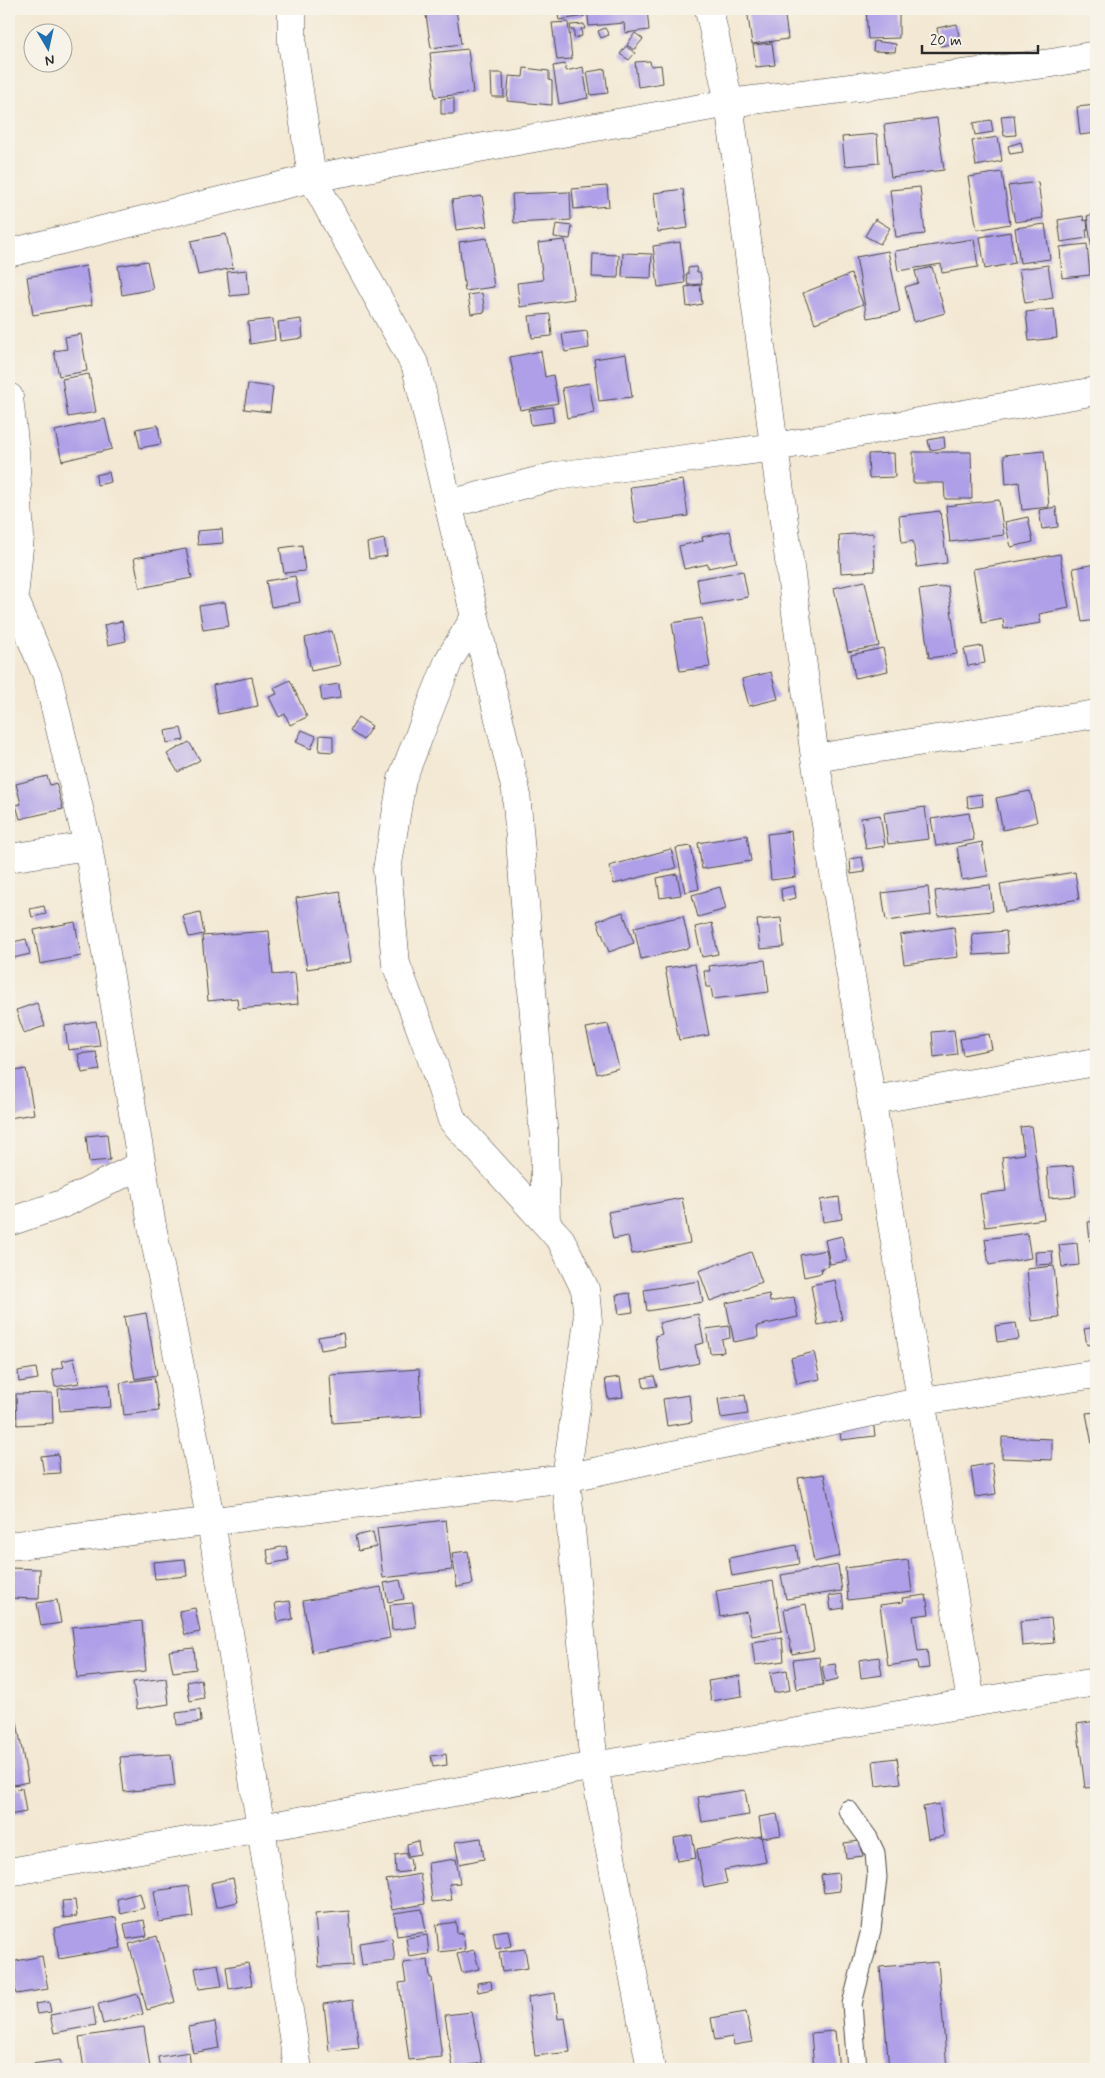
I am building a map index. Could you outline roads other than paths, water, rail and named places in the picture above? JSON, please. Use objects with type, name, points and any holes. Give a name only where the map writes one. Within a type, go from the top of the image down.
[{"type":"street","points":[[292,9],[292,43],[312,178],[416,367],[516,792],[544,1139],[546,1223]]},
{"type":"street","points":[[709,9],[729,103],[815,758],[923,1401],[971,1702]]},
{"type":"street","points":[[9,253],[312,178],[729,103],[1052,63],[1096,55]]},
{"type":"street","points":[[448,504],[556,476],[774,447],[1096,391]]},
{"type":"street","points":[[9,398],[20,537],[12,597],[48,678],[88,846],[152,1226],[211,1522],[298,2069]]},
{"type":"street","points":[[475,617],[449,660],[402,779],[386,870],[396,964],[430,1054],[452,1120],[561,1240],[584,1289],[588,1321],[566,1478],[594,1766],[652,2069]]},
{"type":"street","points":[[815,758],[1096,714]]},
{"type":"street","points":[[9,858],[88,846]]},
{"type":"street","points":[[873,1100],[1096,1062]]},
{"type":"street","points":[[9,1222],[65,1203],[141,1165]]},
{"type":"street","points":[[9,1546],[566,1478],[923,1401],[1096,1374]]},
{"type":"street","points":[[9,1872],[261,1828],[594,1766],[1096,1682]]},
{"type":"lane","points":[[848,1810],[868,1838],[875,1853],[877,1877],[870,1930],[852,2004],[857,2069]]}]
